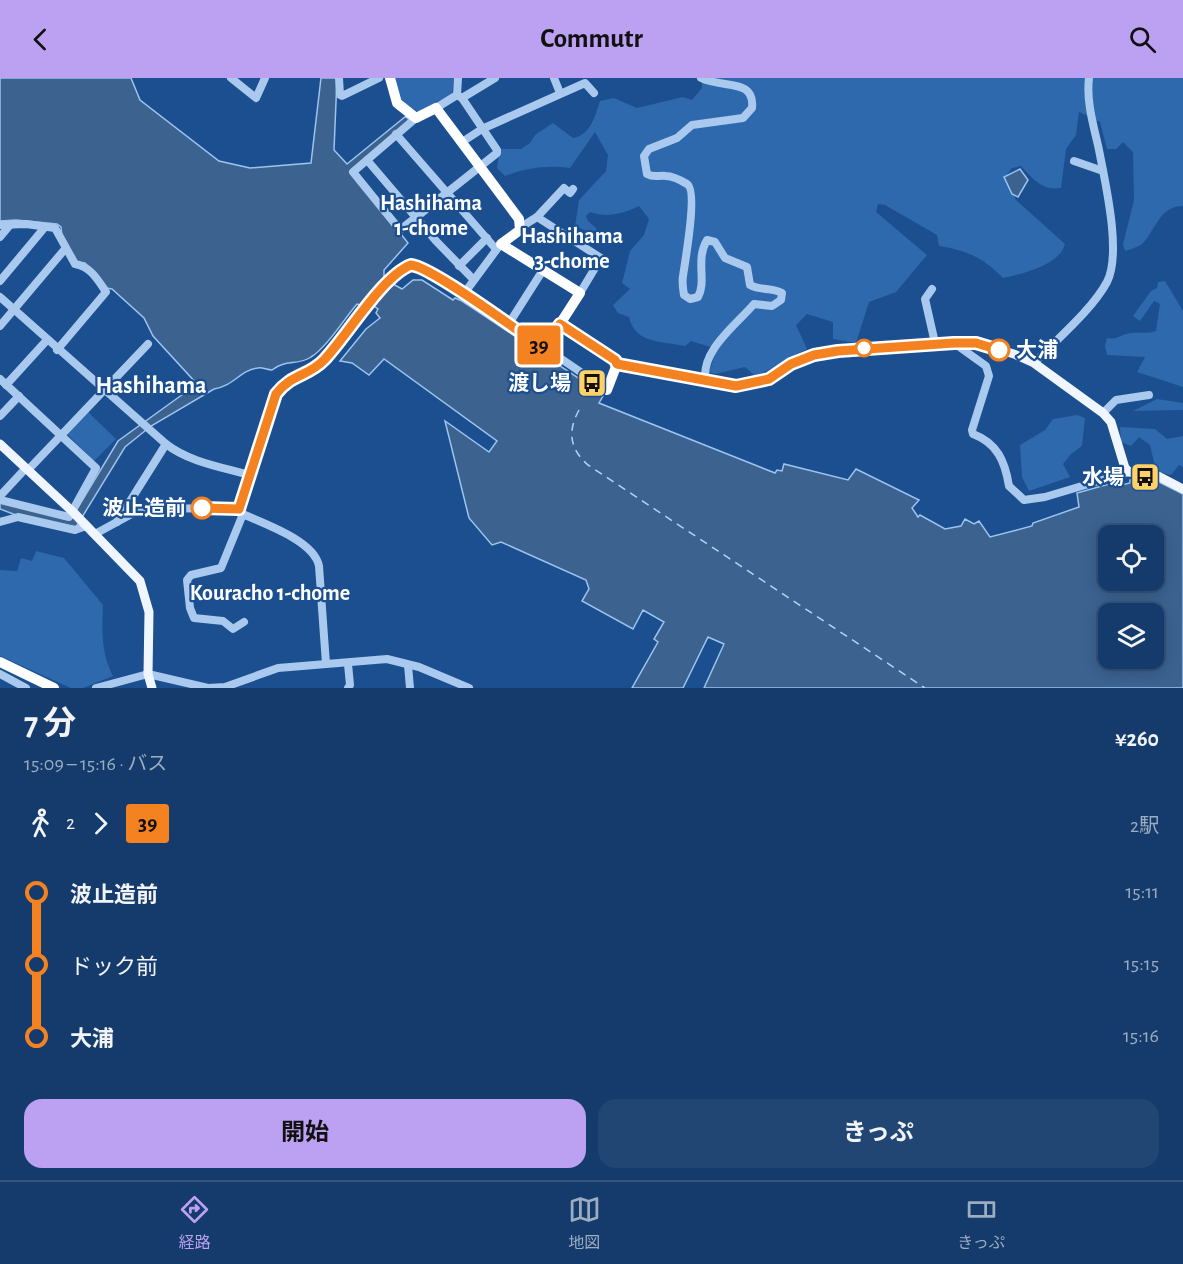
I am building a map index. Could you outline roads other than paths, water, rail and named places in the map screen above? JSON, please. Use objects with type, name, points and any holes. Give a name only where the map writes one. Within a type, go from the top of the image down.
[{"type":"highway","points":[[390,78],[397,103],[416,118],[436,108],[519,219],[520,230],[498,246],[580,293],[560,324],[615,360],[617,364],[607,390]]},
{"type":"highway","points":[[0,662],[54,688]]},
{"type":"main road","points":[[617,364],[736,386],[769,379],[791,364],[814,355],[935,343],[992,347],[1034,363],[1103,413],[1111,422],[1125,468],[1129,472],[1158,476],[1183,489]]},
{"type":"main road","points":[[1,448],[73,512],[140,581],[149,612],[148,674],[152,688]]},
{"type":"street","points":[[231,78],[256,98],[265,78]]},
{"type":"street","points":[[339,78],[340,95],[342,96],[379,78]]},
{"type":"street","points":[[416,118],[353,172],[400,231],[447,190],[496,153],[497,150],[460,97],[458,78]]},
{"type":"street","points":[[436,108],[495,78]]},
{"type":"street","points":[[554,78],[560,93]]},
{"type":"street","points":[[701,78],[707,81],[742,82],[752,92],[753,108],[743,118],[692,125],[677,138],[649,149],[644,156],[647,174],[653,177],[674,178],[689,185],[692,190],[689,204],[692,218],[682,277],[684,295],[690,299],[698,297],[702,289],[701,250],[707,240],[715,242],[730,262],[747,267],[750,285],[782,293],[781,300],[772,306],[754,304],[710,352],[704,372],[706,381]]},
{"type":"street","points":[[1034,363],[1088,308],[1108,280],[1112,266],[1109,199],[1090,107],[1089,78]]},
{"type":"street","points":[[462,142],[482,129],[585,83],[594,93]]},
{"type":"street","points":[[396,134],[487,238],[498,246],[463,295]]},
{"type":"street","points":[[367,160],[415,217],[473,279]]},
{"type":"street","points":[[1074,161],[1103,171]]},
{"type":"street","points":[[521,226],[537,217],[564,188],[570,193],[573,189]]},
{"type":"street","points":[[537,217],[601,258],[580,293]]},
{"type":"street","points":[[0,225],[45,226],[58,230],[65,249],[75,264],[83,265],[98,279],[105,292],[57,350]]},
{"type":"street","points":[[0,237],[10,225]]},
{"type":"street","points":[[0,281],[45,226]]},
{"type":"street","points":[[459,266],[487,238]]},
{"type":"street","points":[[0,326],[65,249]]},
{"type":"street","points":[[244,622],[233,629],[223,621],[194,618],[190,608],[187,580],[191,575],[221,568],[241,511],[249,475],[276,394],[285,382],[323,361],[399,271],[416,266],[607,390]]},
{"type":"street","points":[[508,325],[543,270]]},
{"type":"street","points":[[932,289],[925,299],[935,343]]},
{"type":"street","points":[[0,297],[103,391],[177,452],[195,460],[249,475]]},
{"type":"street","points":[[544,349],[560,324]]},
{"type":"street","points":[[47,340],[3,382],[60,436],[96,468],[69,517],[0,498],[27,469],[60,436],[148,344]]},
{"type":"street","points":[[954,343],[986,366],[989,376],[972,430],[973,434],[989,440],[1006,468],[1009,486],[1024,500],[1034,500],[1065,492],[1129,472]]},
{"type":"street","points":[[1103,413],[1116,400],[1149,395]]},
{"type":"street","points":[[0,416],[19,396]]},
{"type":"street","points":[[117,522],[166,444]]},
{"type":"street","points":[[95,534],[149,508],[241,511],[306,544],[317,555],[326,664]]},
{"type":"street","points":[[0,522],[18,517],[75,530],[86,526]]},
{"type":"street","points":[[96,688],[148,674],[208,688],[225,687],[278,668],[387,659],[408,664],[469,688]]},
{"type":"street","points":[[348,664],[350,685],[348,688]]},
{"type":"street","points":[[408,664],[410,688]]},
{"type":"street","points":[[0,674],[26,688]]},
{"type":"place","name":"大浦","points":[[999,350]]},
{"type":"place","name":"渡し場","points":[[592,383]]},
{"type":"place","name":"水場","points":[[1145,477]]},
{"type":"place","name":"波止造前","points":[[202,508]]},
{"type":"district","name":"Hashihama 1-chome","points":[[431,216]]},
{"type":"district","name":"Hashihama 3-chome","points":[[572,248]]},
{"type":"district","name":"Hashihama","points":[[151,386]]},
{"type":"district","name":"Kouracho 1-chome","points":[[270,593]]}]
